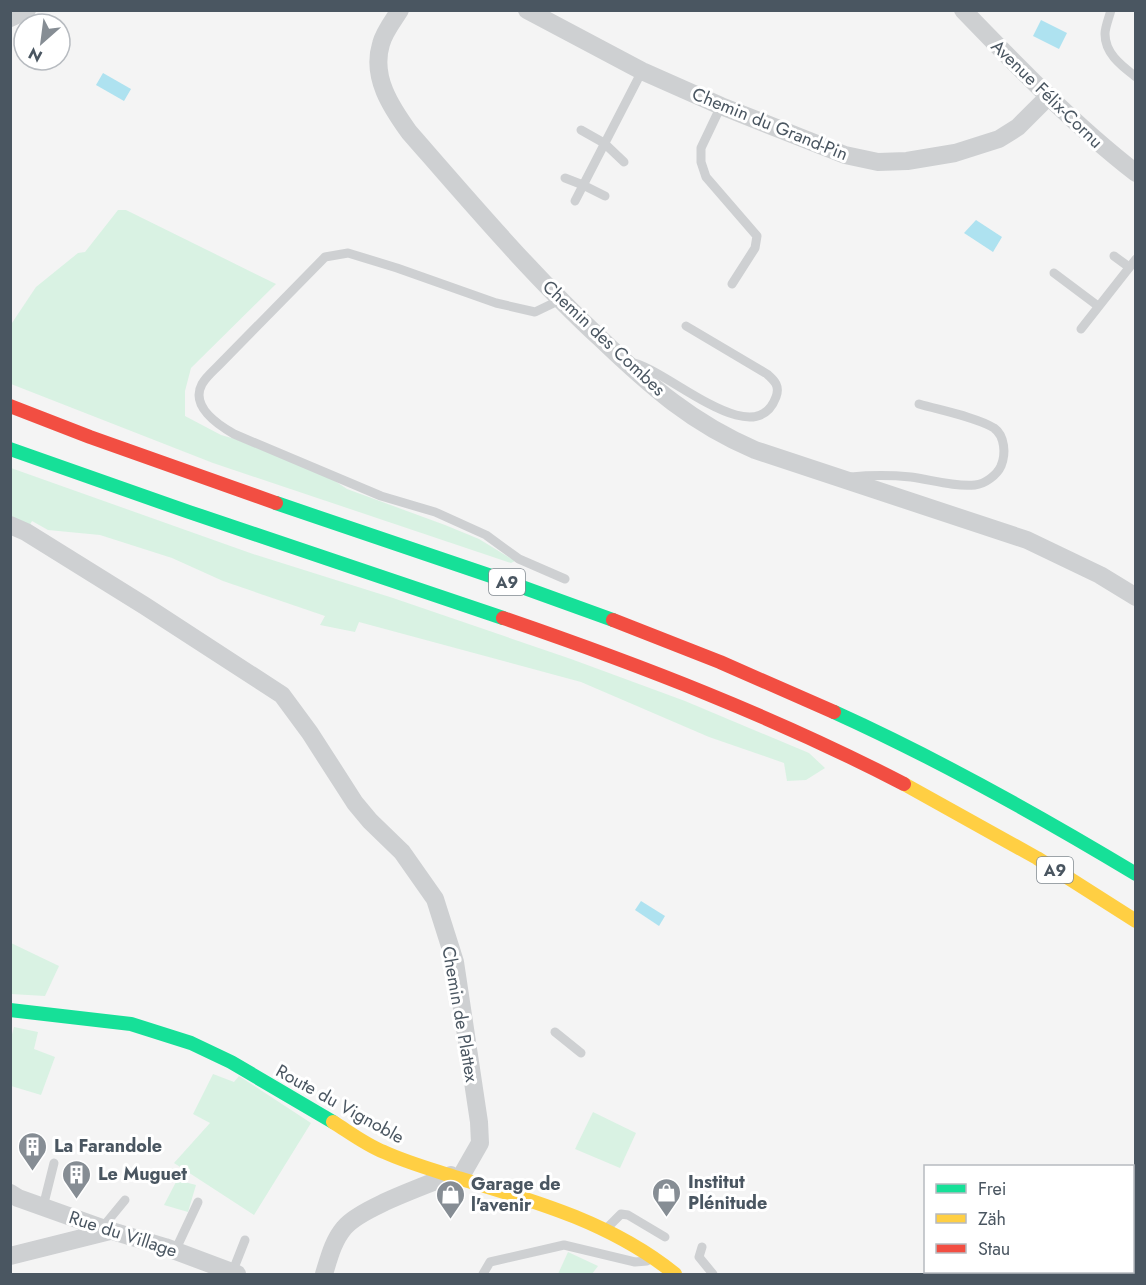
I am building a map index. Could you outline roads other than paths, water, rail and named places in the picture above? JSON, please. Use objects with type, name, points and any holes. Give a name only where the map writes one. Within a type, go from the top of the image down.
[{"type":"main road","name":"A9","points":[[10,406],[194,474],[432,555],[656,636],[809,700],[880,733],[991,790],[1136,874]]},
{"type":"main road","name":"A9","points":[[10,449],[96,481],[377,574],[642,668],[726,701],[858,761],[972,821],[1069,878],[1136,921]]},
{"type":"main road","name":"Route du Vignoble","points":[[11,1012],[131,1024],[191,1043],[231,1062],[383,1152],[553,1207],[606,1229],[659,1261],[675,1275]]},
{"type":"street","points":[[10,18],[27,10]]},
{"type":"street","name":"Chemin des Combes","points":[[400,10],[381,43],[378,58],[379,74],[392,109],[409,132],[561,300],[644,380],[686,412],[723,436],[755,450],[1027,540],[1100,575],[1136,597]]},
{"type":"street","name":"Chemin du Grand-Pin","points":[[527,10],[548,16],[642,71],[721,106],[845,155],[878,162],[907,161],[955,153],[999,139],[1018,127],[1048,97]]},
{"type":"street","name":"Avenue Félix-Cornu","points":[[963,10],[1048,97],[1098,144],[1136,173]]},
{"type":"street","name":"Chemin de Plattex","points":[[10,525],[26,532],[145,606],[282,695],[310,733],[355,803],[402,852],[435,899],[455,962],[480,1143],[456,1177]]},
{"type":"street","points":[[324,1275],[331,1249],[344,1228],[358,1215],[456,1177]]},
{"type":"street","name":"Rue du Village","points":[[10,1193],[43,1207],[175,1251],[235,1274]]},
{"type":"street","points":[[10,1256],[107,1229]]},
{"type":"lane","points":[[1111,10],[1105,34],[1109,51],[1136,77]]},
{"type":"lane","points":[[575,201],[642,71]]},
{"type":"lane","points":[[721,106],[701,148],[701,162],[706,177],[757,236],[755,248],[732,284]]},
{"type":"lane","points":[[580,130],[604,143],[624,162]]},
{"type":"lane","points":[[565,178],[584,184],[605,196]]},
{"type":"lane","points":[[561,300],[535,312],[496,303],[348,253],[325,257],[201,385],[200,397],[203,409],[217,425],[234,434],[381,496],[435,512],[486,535],[519,560],[566,579]]},
{"type":"lane","points":[[1114,256],[1129,267]]},
{"type":"lane","points":[[1081,329],[1136,259]]},
{"type":"lane","points":[[1054,273],[1098,306]]},
{"type":"lane","points":[[624,361],[647,366],[692,394],[735,415],[748,418],[765,414],[775,400],[778,392],[777,382],[686,326]]},
{"type":"lane","points":[[842,478],[883,475],[967,485],[978,484],[992,477],[1001,466],[1004,453],[1003,440],[995,429],[919,404]]},
{"type":"lane","points":[[555,1032],[581,1053]]},
{"type":"lane","points":[[43,1207],[54,1163]]},
{"type":"lane","points":[[107,1229],[125,1200]]},
{"type":"lane","points":[[175,1251],[198,1202]]},
{"type":"lane","points":[[606,1229],[621,1214],[628,1215],[665,1237]]},
{"type":"lane","points":[[235,1274],[245,1240]]},
{"type":"lane","points":[[483,1275],[490,1262],[564,1245],[635,1262],[659,1261]]},
{"type":"lane","points":[[702,1246],[699,1257],[713,1275]]},
{"type":"water","points":[[1041,20],[1067,33],[1059,49],[1033,36]]},
{"type":"water","points":[[103,73],[131,89],[124,101],[96,85]]},
{"type":"water","points":[[976,220],[1002,237],[993,252],[964,233]]},
{"type":"water","points":[[641,901],[665,916],[659,926],[635,910]]},
{"type":"place","name":"La Farandole","points":[[33,1172]]},
{"type":"place","name":"Le Muguet","points":[[77,1200]]},
{"type":"place","name":"Institut Plénitude","points":[[667,1218]]},
{"type":"place","name":"Garage de l'avenir","points":[[450,1220]]}]
